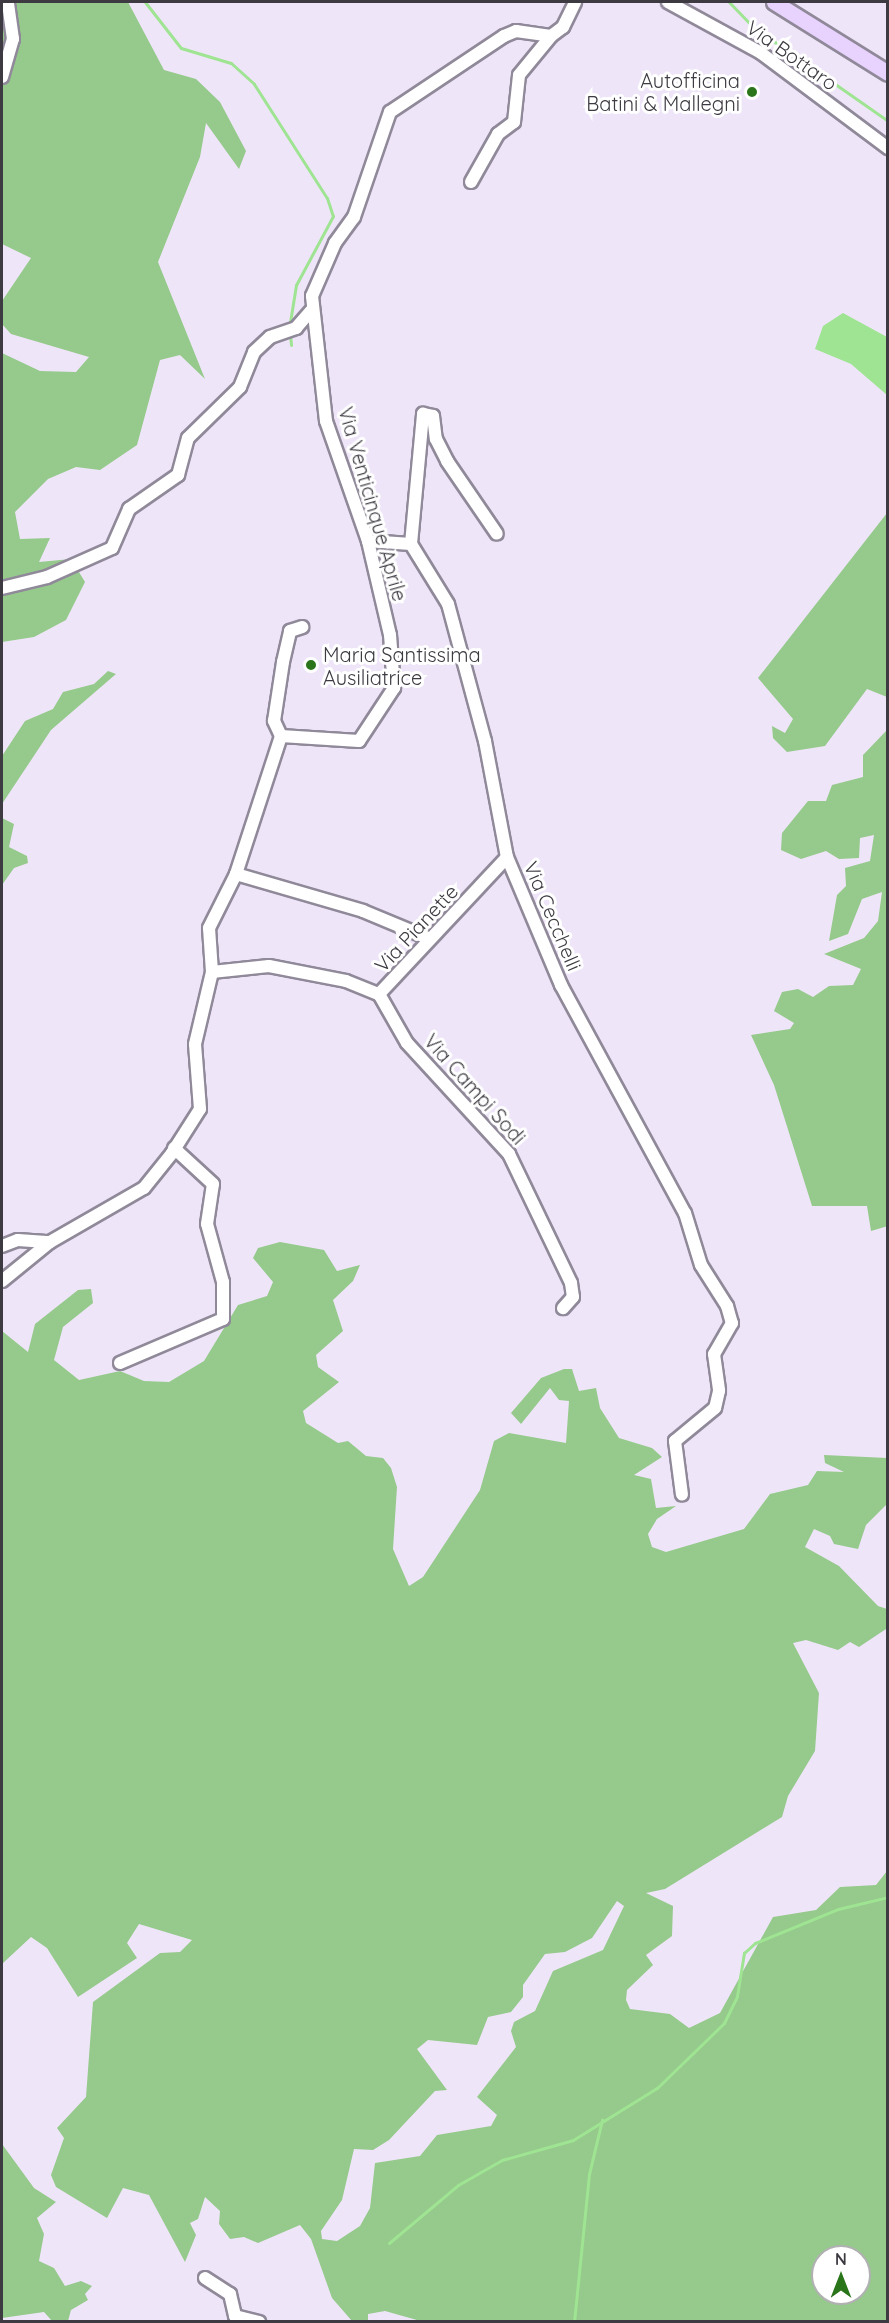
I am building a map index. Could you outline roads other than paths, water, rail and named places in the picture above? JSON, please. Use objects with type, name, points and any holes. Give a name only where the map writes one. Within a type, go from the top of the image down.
[{"type":"main road","points":[[774,2],[888,73]]},
{"type":"street","points":[[2,77],[13,39],[8,2]]},
{"type":"street","points":[[471,182],[498,134],[514,122],[519,75],[551,36],[563,27],[575,2]]},
{"type":"street","name":"Via Bottaro","points":[[668,2],[761,53],[888,148]]},
{"type":"street","name":"Via Venticinque Aprile","points":[[281,736],[359,741],[394,687],[390,635],[368,541],[335,459],[311,311],[335,243],[364,192],[390,112],[504,36],[516,32],[551,36]]},
{"type":"street","points":[[2,588],[48,577],[112,548],[129,509],[178,475],[188,438],[240,387],[254,352],[270,337],[296,328],[311,311]]},
{"type":"street","points":[[368,541],[411,544],[423,414],[433,416],[447,461],[496,534]]},
{"type":"street","name":"Via Cecchelli","points":[[411,544],[448,604],[458,633],[507,857],[561,986],[685,1213],[701,1265],[732,1323],[714,1354],[719,1391],[715,1408],[675,1442],[682,1495]]},
{"type":"street","points":[[2,1281],[50,1242],[144,1188],[200,1109],[195,1044],[212,972],[209,928],[236,873],[281,736],[274,721],[283,662],[290,631],[302,627]]},
{"type":"street","name":"Via Pianette","points":[[212,972],[269,966],[346,981],[379,994],[428,938],[507,857]]},
{"type":"street","points":[[236,873],[363,911],[428,938]]},
{"type":"street","name":"Via Campi Sodi","points":[[379,994],[407,1043],[509,1154],[571,1283],[573,1297],[563,1308]]},
{"type":"street","points":[[120,1364],[223,1319],[223,1282],[207,1224],[213,1184],[174,1148]]},
{"type":"street","points":[[2,1246],[18,1240],[50,1242]]},
{"type":"street","points":[[205,2278],[230,2294],[235,2316],[259,2322]]},
{"type":"waterway","points":[[145,2],[181,48],[231,63],[254,84],[327,198],[333,216],[296,285],[289,328]]},
{"type":"waterway","points":[[729,2],[752,26],[888,121]]},
{"type":"waterway","points":[[290,335],[291,345]]},
{"type":"waterway","points":[[389,2243],[458,2185],[502,2160],[573,2140],[657,2088],[724,2023],[737,1996],[744,1953],[755,1943],[838,1909],[888,1897]]},
{"type":"waterway","points":[[574,2322],[589,2174],[602,2120]]},
{"type":"place","name":"Autofficina Batini & Mallegni","points":[[752,92]]},
{"type":"place","name":"Maria Santissima Ausiliatrice","points":[[311,665]]}]
